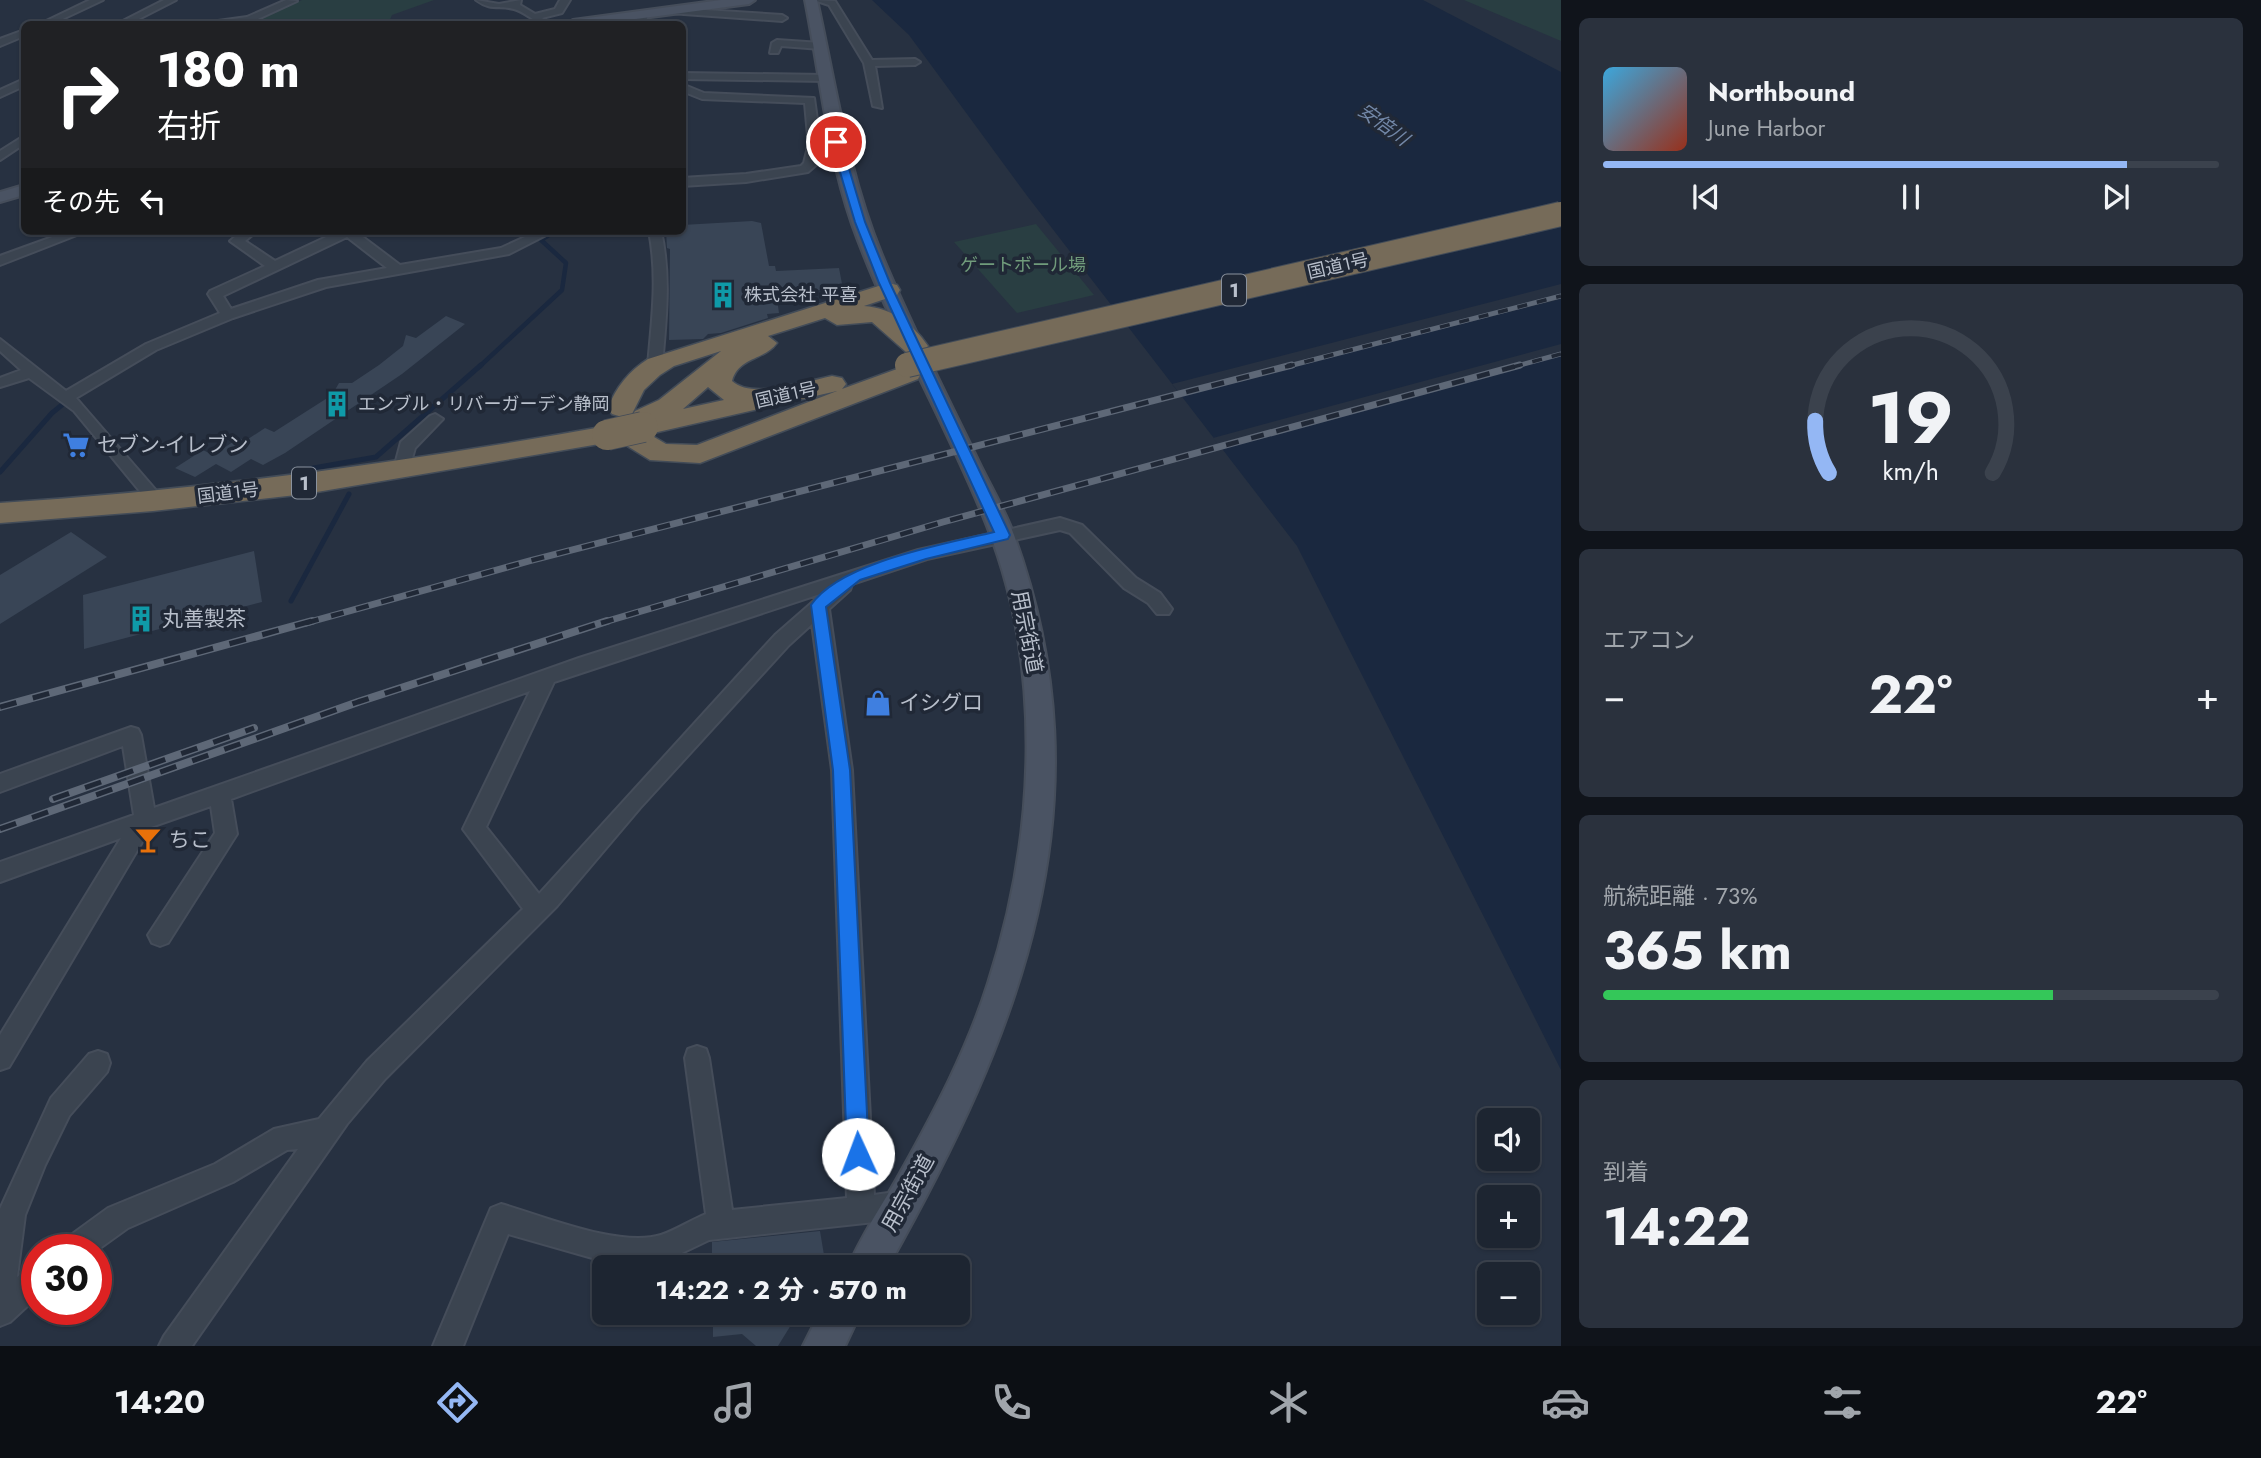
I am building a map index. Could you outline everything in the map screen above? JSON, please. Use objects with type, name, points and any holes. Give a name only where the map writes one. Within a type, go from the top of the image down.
[{"type":"highway","name":"国道1号","points":[[0,513],[158,502],[300,484],[779,396],[910,361],[968,351],[1561,214]]},
{"type":"highway","points":[[300,484],[404,461],[625,425],[666,407],[724,360],[826,319],[884,300]]},
{"type":"highway","points":[[625,425],[631,387],[655,365],[689,352],[884,300]]},
{"type":"highway","points":[[625,425],[660,453],[700,454],[910,361],[894,323],[875,314],[858,312],[826,319]]},
{"type":"highway","points":[[762,344],[731,360],[719,373],[718,382],[729,393],[741,397],[779,396]]},
{"type":"street","points":[[75,0],[94,2]]},
{"type":"street","points":[[128,21],[171,0]]},
{"type":"street","points":[[481,0],[498,7],[515,3],[540,21]]},
{"type":"street","points":[[534,18],[559,10],[565,0]]},
{"type":"street","points":[[642,20],[673,11],[749,0]]},
{"type":"street","name":"用宗街道","points":[[811,0],[836,142],[884,300],[910,361],[1003,535],[1035,656],[1041,780],[1023,911],[983,1044],[955,1105],[874,1255]]},
{"type":"street","points":[[819,0],[832,3],[869,63],[878,106]]},
{"type":"street","points":[[237,21],[249,20],[292,1]]},
{"type":"street","points":[[53,21],[94,2]]},
{"type":"street","points":[[673,11],[782,18]]},
{"type":"street","points":[[0,43],[21,34]]},
{"type":"street","points":[[0,43],[12,47]]},
{"type":"street","points":[[774,51],[778,43],[821,46]]},
{"type":"street","points":[[869,63],[915,62]]},
{"type":"street","points":[[686,76],[825,78]]},
{"type":"street","points":[[0,94],[21,84]]},
{"type":"street","points":[[686,90],[709,97],[810,100],[814,136],[836,142]]},
{"type":"street","points":[[0,156],[21,141]]},
{"type":"street","points":[[686,183],[746,178],[804,169],[810,165],[813,145],[836,142]]},
{"type":"street","points":[[0,168],[1,173]]},
{"type":"street","points":[[0,197],[21,191]]},
{"type":"street","points":[[0,261],[69,235]]},
{"type":"street","points":[[245,235],[236,241],[276,267]]},
{"type":"street","points":[[228,315],[215,294],[340,235]]},
{"type":"street","points":[[353,235],[398,270]]},
{"type":"street","points":[[66,398],[151,347],[228,315],[323,283],[504,251],[539,235]]},
{"type":"street","points":[[655,235],[660,255],[661,296],[655,365]]},
{"type":"street","points":[[0,343],[31,372],[79,408],[158,502]]},
{"type":"street","points":[[0,383],[31,372]]},
{"type":"street","points":[[404,461],[407,446],[435,419]]},
{"type":"street","points":[[0,872],[145,818],[546,678],[924,554],[1003,535],[1060,524],[1076,529],[1087,536],[1130,583],[1154,598],[1163,609]]},
{"type":"street","points":[[174,1346],[327,1131],[376,1070],[538,910],[782,640],[855,576]]},
{"type":"street","points":[[819,605],[842,770],[861,1209]]},
{"type":"street","points":[[538,910],[474,829],[546,678]]},
{"type":"street","points":[[0,783],[131,735],[145,818],[0,1058]]},
{"type":"street","points":[[160,936],[226,834],[219,792]]},
{"type":"street","points":[[697,1058],[721,1225]]},
{"type":"street","points":[[0,1291],[8,1256],[11,1215],[34,1157],[60,1107],[98,1063]]},
{"type":"street","points":[[96,1234],[118,1218],[225,1173],[284,1138],[327,1131]]},
{"type":"street","points":[[448,1346],[501,1218],[596,1245],[631,1251],[661,1249],[707,1227],[902,1205]]},
{"type":"street","points":[[0,1312],[21,1293]]},
{"type":"street","points":[[823,1346],[835,1325]]},
{"type":"green space","points":[[302,0],[434,0],[392,15],[389,21],[251,21]]},
{"type":"green space","points":[[1464,0],[1561,0],[1561,41]]},
{"type":"green space","name":"ゲートボール場","points":[[1036,224],[1094,295],[1017,313],[954,242]]},
{"type":"water","name":"安倍川","points":[[872,0],[1423,0],[1561,72],[1561,1070],[1297,546],[1028,197],[909,35]]},
{"type":"pier","points":[[1561,284],[1561,299],[1181,395],[1172,384]]},
{"type":"pier","points":[[1561,344],[1561,356],[1221,448],[1213,438]]},
{"type":"building","name":"株式会社 平喜","points":[[752,221],[761,223],[769,266],[775,266],[776,271],[839,268],[843,289],[776,292],[779,313],[767,314],[768,318],[721,333],[708,334],[703,339],[669,340],[670,249],[667,248],[666,235],[686,235],[686,225]]},
{"type":"building","name":"エンブル・リバーガーデン静岡","points":[[446,316],[465,324],[402,374],[285,453],[263,465],[251,459],[231,472],[216,464],[195,477],[175,468],[203,450],[213,455],[239,438],[245,441],[265,428],[274,432],[332,395],[339,383],[352,383],[379,365],[403,346],[406,335],[416,338]]},
{"type":"building","points":[[71,532],[107,557],[0,624],[0,575]]},
{"type":"building","name":"丸善製茶","points":[[254,551],[262,602],[84,649],[83,595]]},
{"type":"building","points":[[820,1231],[824,1255],[712,1255],[712,1242]]},
{"type":"building","points":[[713,1325],[791,1325],[778,1346],[756,1346],[742,1334],[713,1337]]},
{"type":"waterway","points":[[821,163],[822,149]]},
{"type":"waterway","points":[[804,171],[821,161]]},
{"type":"waterway","points":[[479,367],[562,290],[566,263],[541,240],[549,235]]},
{"type":"waterway","points":[[302,470],[376,457],[481,365]]},
{"type":"waterway","points":[[0,472],[52,413],[68,400]]},
{"type":"waterway","points":[[291,601],[349,494]]},
{"type":"railway","points":[[1285,367],[1561,296]]},
{"type":"railway","points":[[1513,367],[1561,354]]},
{"type":"railway","points":[[306,623],[529,561],[1292,365]]},
{"type":"railway","points":[[601,623],[943,522],[1520,365]]},
{"type":"railway","points":[[0,707],[312,621]]},
{"type":"railway","points":[[0,829],[358,702],[607,621]]},
{"type":"railway","points":[[53,799],[254,728]]},
{"type":"place","name":"株式会社 平喜","points":[[723,295]]},
{"type":"place","name":"エンブル・リバーガーデン静岡","points":[[337,404]]},
{"type":"place","name":"セブン-イレブン","points":[[76,445]]},
{"type":"place","name":"丸善製茶","points":[[141,619]]},
{"type":"place","name":"イシグロ","points":[[878,703]]},
{"type":"place","name":"ちこ","points":[[148,840]]},
{"type":"route","points":[[836,142],[860,222],[885,283],[1003,535],[924,554],[855,576],[819,605],[842,770],[858,1154]]}]
